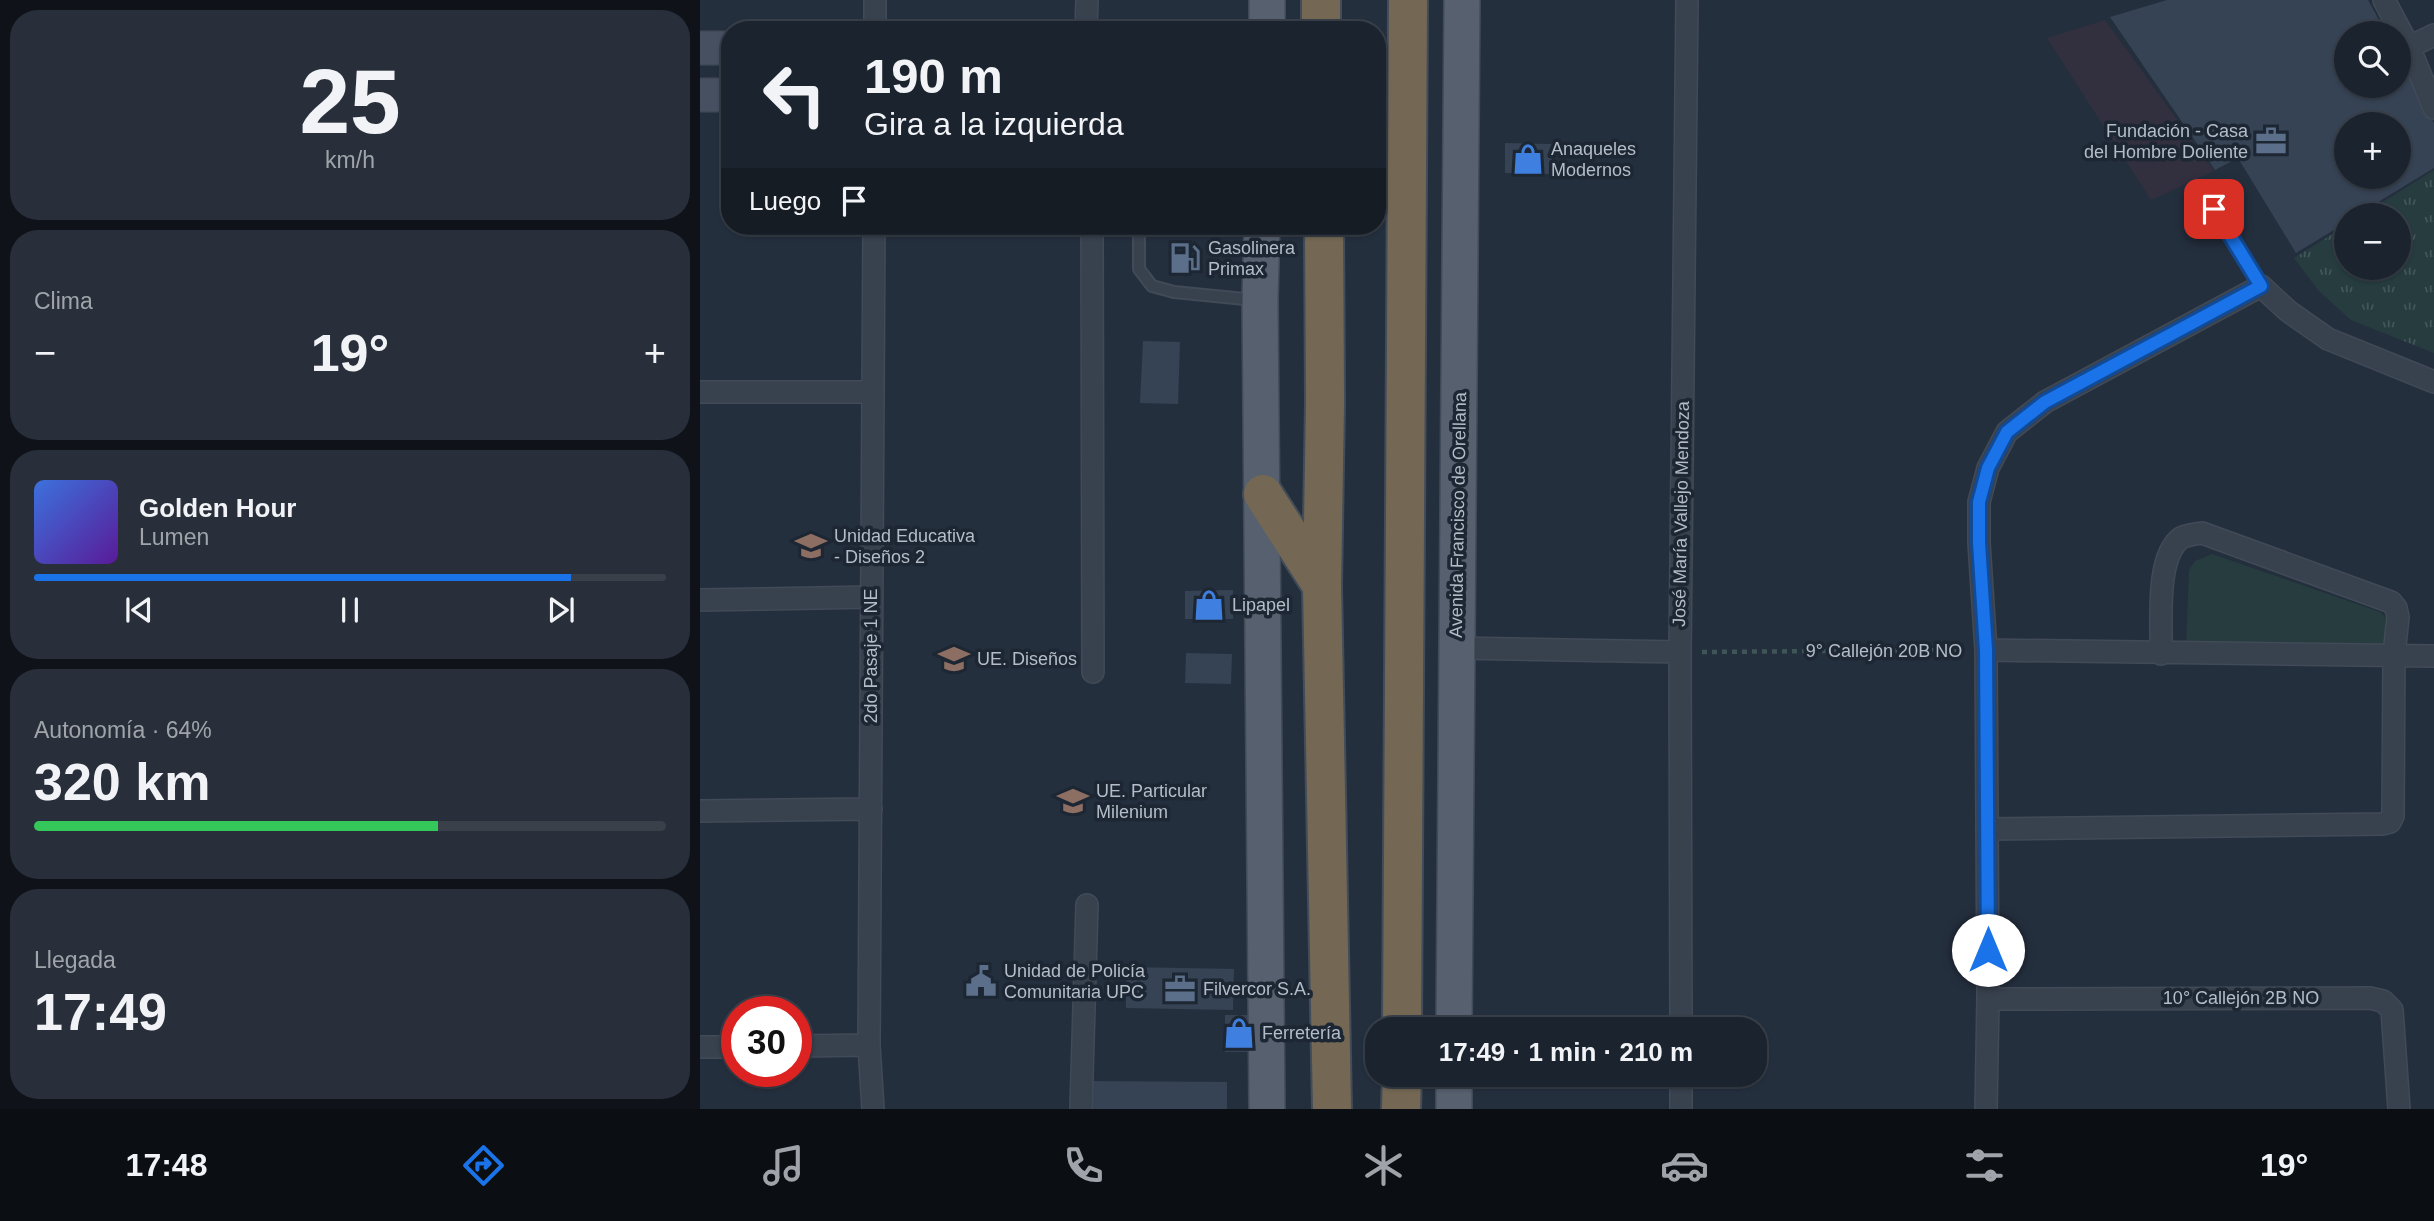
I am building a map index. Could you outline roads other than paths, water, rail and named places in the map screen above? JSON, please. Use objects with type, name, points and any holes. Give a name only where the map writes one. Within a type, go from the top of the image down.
[{"type":"highway","points":[[1321,0],[1321,21]]},
{"type":"highway","points":[[1402,1017],[1408,0]]},
{"type":"highway","points":[[1324,235],[1322,586],[1332,1109]]},
{"type":"highway","points":[[1263,494],[1322,586]]},
{"type":"highway","points":[[1401,1109],[1402,1087]]},
{"type":"main road","points":[[1267,0],[1267,21]]},
{"type":"main road","name":"Avenida Francisco de Orellana","points":[[1454,1017],[1462,0]]},
{"type":"main road","points":[[700,48],[721,48]]},
{"type":"main road","points":[[700,95],[721,95]]},
{"type":"main road","points":[[1262,235],[1267,1109]]},
{"type":"main road","points":[[1454,1087],[1454,1109]]},
{"type":"street","points":[[875,0],[875,21]]},
{"type":"street","points":[[1086,21],[1087,0]]},
{"type":"street","name":"José María Vallejo Mendoza","points":[[1681,1017],[1680,652],[1686,0]]},
{"type":"street","points":[[2384,0],[2395,21]]},
{"type":"street","points":[[2411,46],[2434,35]]},
{"type":"street","points":[[2411,52],[2434,108]]},
{"type":"street","name":"2do Pasaje 1 NE","points":[[873,1109],[869,1045],[874,235]]},
{"type":"street","points":[[1092,235],[1093,672]]},
{"type":"street","points":[[1986,1109],[1986,650],[1979,502],[1988,468],[2007,432],[2045,402],[2261,286],[2288,311],[2328,339],[2434,382]]},
{"type":"street","points":[[700,392],[873,392]]},
{"type":"street","points":[[1987,829],[2390,822],[2393,816],[2394,654],[2398,617],[2391,602],[2202,533],[2182,537],[2169,551],[2163,572],[2161,654]]},
{"type":"street","points":[[700,600],[872,597]]},
{"type":"street","points":[[1457,648],[1680,652]]},
{"type":"street","name":"9° Callejón 20B NO","points":[[1986,650],[2434,656]]},
{"type":"street","points":[[700,811],[871,809]]},
{"type":"street","points":[[1081,1109],[1087,905]]},
{"type":"street","name":"10° Callejón 2B NO","points":[[1988,999],[2371,998],[2383,1001],[2392,1010],[2399,1109]]},
{"type":"street","points":[[812,1046],[869,1045]]},
{"type":"street","points":[[700,1047],[721,1047]]},
{"type":"street","points":[[1681,1087],[1681,1109]]},
{"type":"lane","points":[[2214,209],[2261,286]]},
{"type":"lane","points":[[1139,235],[1139,269],[1153,286],[1174,292],[1261,300]]},
{"type":"place","name":"Fundación - Casa del Hombre Doliente","points":[[2271,141]]},
{"type":"place","name":"Anaqueles Modernos","points":[[1528,159]]},
{"type":"place","name":"Gasolinera Primax","points":[[1185,258]]},
{"type":"place","name":"Unidad Educativa - Diseños 2","points":[[811,546]]},
{"type":"place","name":"Lipapel","points":[[1209,605]]},
{"type":"place","name":"UE. Diseños","points":[[954,659]]},
{"type":"place","name":"UE. Particular Milenium","points":[[1073,801]]},
{"type":"place","name":"Unidad de Policía Comunitaria UPC","points":[[981,981]]},
{"type":"place","name":"Filvercor S.A.","points":[[1180,989]]},
{"type":"place","name":"Ferretería","points":[[1239,1033]]}]
